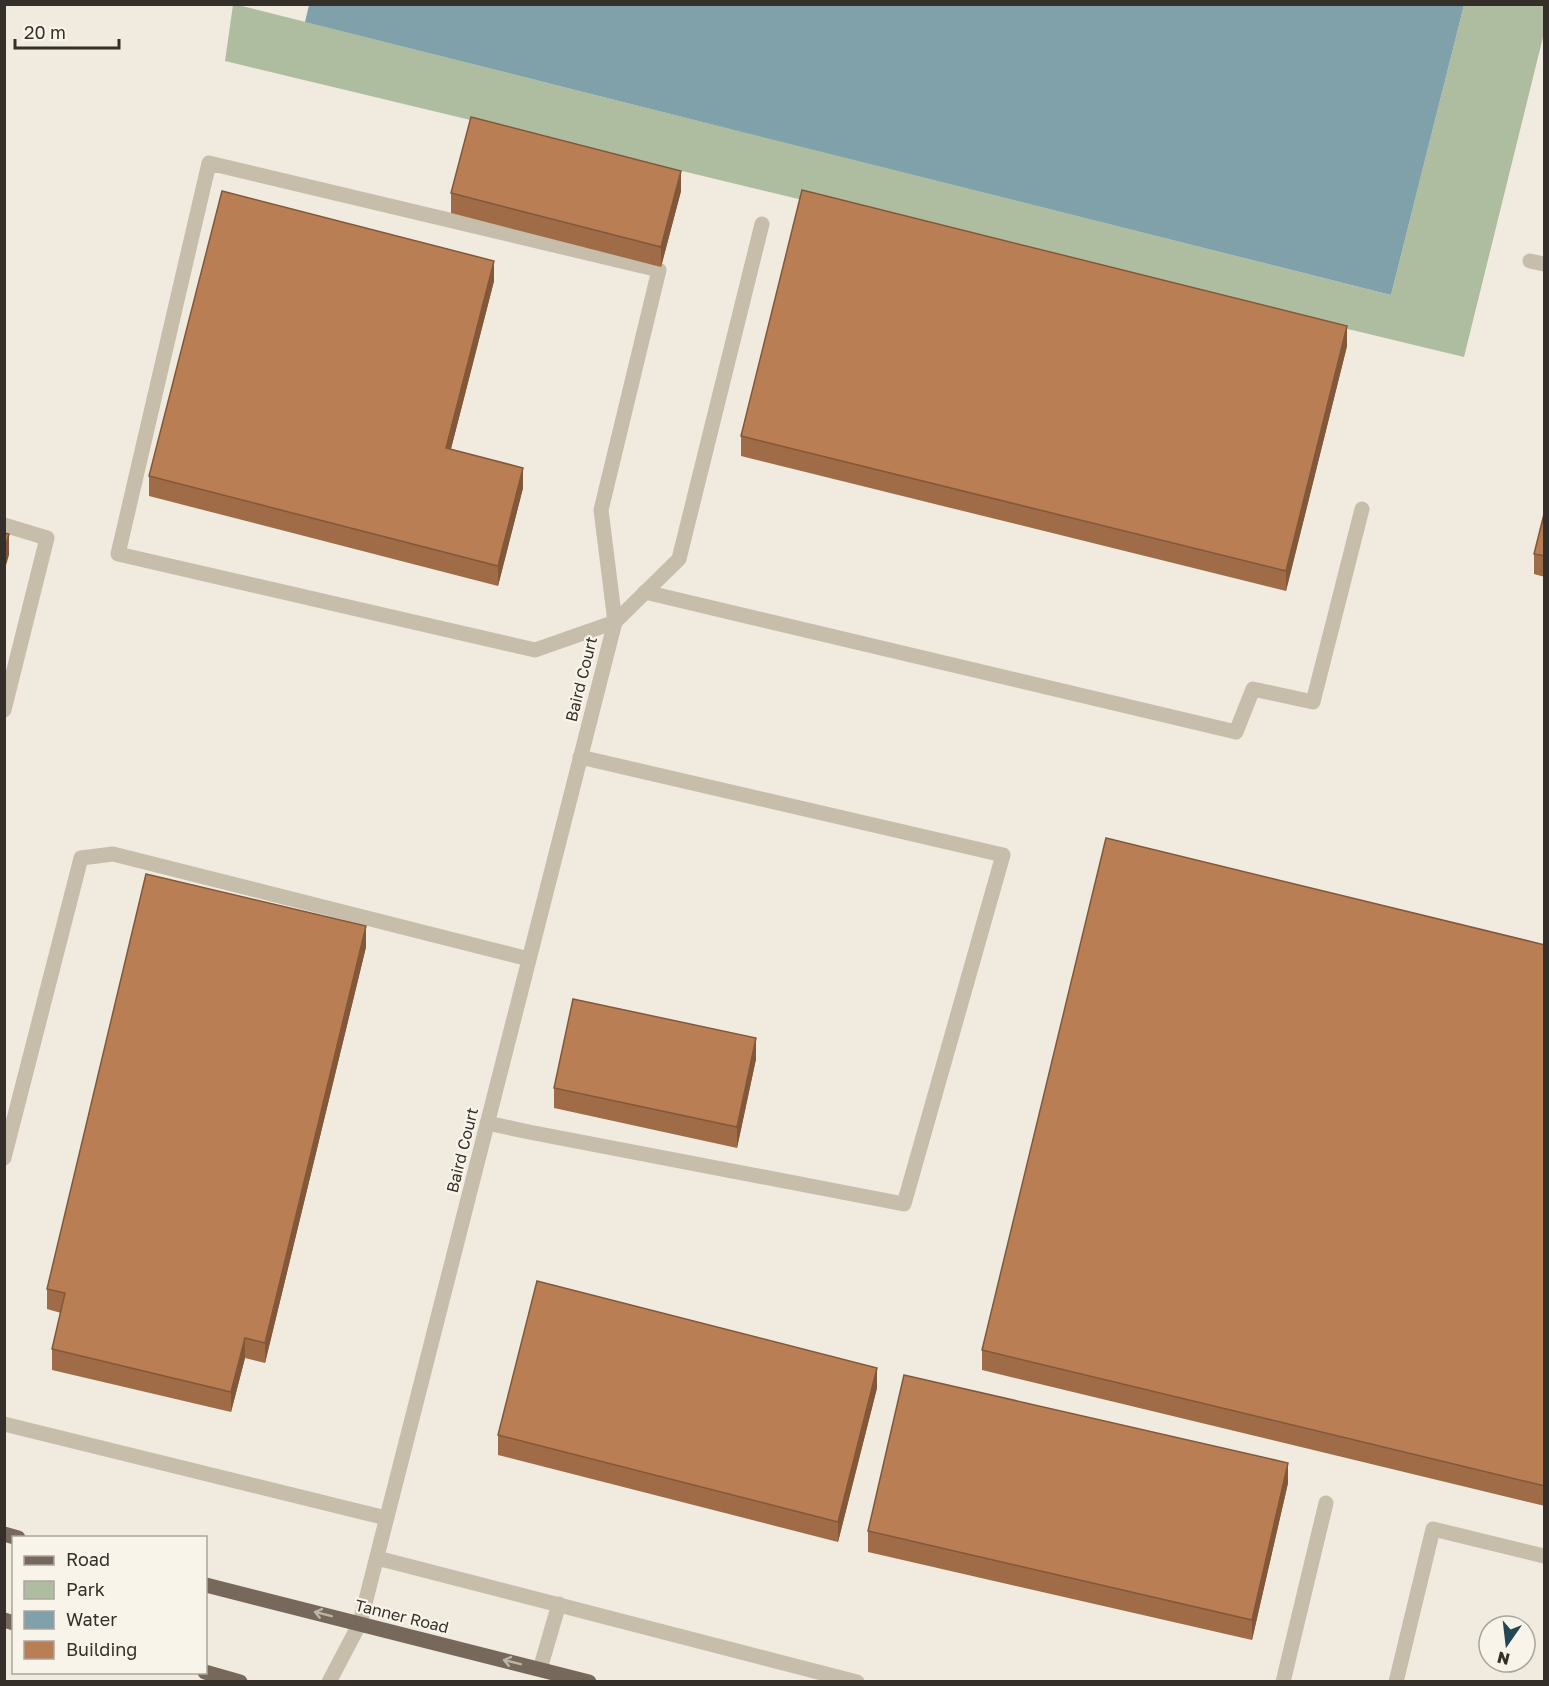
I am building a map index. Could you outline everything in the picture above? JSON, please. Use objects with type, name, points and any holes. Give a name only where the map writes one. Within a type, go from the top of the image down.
[{"type":"main road","name":"Tanner Road","points":[[207,1585],[589,1682]]},
{"type":"main road","points":[[207,1673],[240,1682]]},
{"type":"street","points":[[615,622],[601,510],[659,270],[209,163],[117,554],[535,650],[615,622],[679,559],[762,224]]},
{"type":"street","points":[[645,592],[1236,732],[1253,689],[1312,702],[1362,509]]},
{"type":"street","points":[[4,525],[46,538],[4,710]]},
{"type":"street","name":"Baird Court","points":[[329,1682],[360,1623],[615,622]]},
{"type":"street","points":[[487,1122],[904,1204],[1003,855],[580,757]]},
{"type":"street","points":[[4,1158],[81,858],[112,854],[529,959]]},
{"type":"street","points":[[4,1424],[386,1518]]},
{"type":"street","points":[[1283,1682],[1326,1503]]},
{"type":"street","points":[[1395,1682],[1433,1529],[1545,1556]]},
{"type":"street","points":[[377,1558],[559,1604],[807,1675],[857,1682]]},
{"type":"street","points":[[540,1669],[559,1604]]},
{"type":"green space","points":[[233,5],[1391,295],[1464,5],[1544,5],[1544,33],[1464,357],[1326,326],[225,61]]},
{"type":"water","points":[[309,4],[1464,5],[1391,295],[305,22]]},
{"type":"building","points":[[471,117],[681,171],[661,247],[451,193]]},
{"type":"building","points":[[802,190],[1347,326],[1286,571],[741,436]]},
{"type":"building","points":[[222,191],[494,261],[446,448],[523,468],[498,566],[149,476]]},
{"type":"building","points":[[1545,510],[1545,556],[1534,554]]},
{"type":"building","points":[[4,533],[9,534],[4,552]]},
{"type":"building","points":[[1106,838],[1545,945],[1545,1486],[982,1350]]},
{"type":"building","points":[[146,874],[366,926],[265,1343],[245,1338],[231,1392],[52,1349],[65,1293],[47,1289]]},
{"type":"building","points":[[573,999],[756,1038],[737,1127],[554,1088]]},
{"type":"building","points":[[537,1281],[877,1368],[838,1522],[498,1435]]},
{"type":"building","points":[[904,1375],[1288,1463],[1252,1620],[868,1531]]}]
